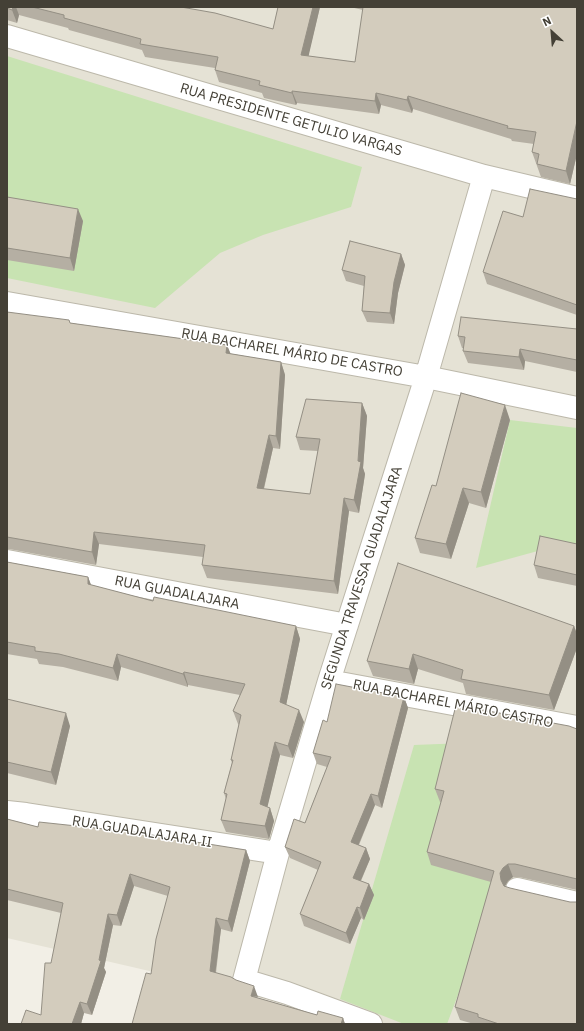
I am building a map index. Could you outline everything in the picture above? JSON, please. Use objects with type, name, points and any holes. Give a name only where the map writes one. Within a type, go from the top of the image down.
[{"type":"street","name":"RUA PRESIDENTE GETULIO VARGAS","points":[[7,36],[484,176],[577,198]]},
{"type":"street","name":"SEGUNDA TRAVESSA GUADALAJARA","points":[[371,1024],[287,993],[244,980],[278,853],[329,681],[426,377],[484,176]]},
{"type":"street","name":"RUA BACHAREL MÁRIO DE CASTRO","points":[[7,303],[426,377],[577,408]]},
{"type":"street","name":"RUA GUADALAJARA","points":[[7,561],[347,626]]},
{"type":"street","name":"RUA BACHAREL MÁRIO CASTRO","points":[[329,681],[577,727]]},
{"type":"street","name":"RUA GUADALAJARA II","points":[[7,812],[278,853]]},
{"type":"street","points":[[517,889],[577,903]]},
{"type":"shaded area","points":[[7,7],[577,7],[577,1024],[378,1024],[7,938]]},
{"type":"green space","points":[[7,56],[362,167],[351,207],[263,235],[220,253],[155,308],[7,278]]},
{"type":"green space","points":[[510,420],[577,428],[577,556],[545,549],[476,568]]},
{"type":"green space","points":[[541,740],[500,883],[447,1024],[404,1024],[340,999],[414,745]]},
{"type":"building","points":[[7,7],[13,7],[12,10]]},
{"type":"building","points":[[32,7],[181,7],[215,13],[273,29],[278,7],[313,7],[301,55],[355,62],[363,7],[577,7],[577,121],[566,171],[537,164],[539,154],[532,152],[536,132],[507,128],[508,126],[408,96],[407,100],[376,93],[375,101],[292,91],[292,93],[259,85],[260,81],[215,70],[218,57],[140,44],[141,39],[64,18],[64,15]]},
{"type":"building","points":[[530,189],[577,199],[577,305],[483,272],[503,211],[523,217]]},
{"type":"building","points":[[7,197],[78,209],[70,258],[7,248]]},
{"type":"building","points":[[350,241],[401,254],[394,282],[390,313],[362,311],[365,276],[342,270]]},
{"type":"building","points":[[7,312],[69,320],[70,323],[227,345],[226,353],[281,362],[276,436],[269,435],[257,488],[310,494],[320,439],[296,437],[306,399],[362,403],[358,461],[361,462],[354,500],[344,498],[334,581],[202,565],[205,545],[94,532],[92,552],[7,537]]},
{"type":"building","points":[[461,317],[577,329],[577,360],[520,349],[519,357],[463,351],[465,337],[458,336]]},
{"type":"building","points":[[461,393],[505,405],[481,492],[463,488],[446,544],[415,538],[432,485],[436,486]]},
{"type":"building","points":[[540,536],[577,544],[577,575],[534,565]]},
{"type":"building","points":[[7,562],[88,577],[88,584],[153,601],[154,597],[296,626],[280,702],[299,710],[288,746],[275,742],[260,804],[270,808],[265,826],[221,820],[227,794],[224,793],[233,760],[231,760],[241,715],[233,711],[245,684],[184,672],[183,674],[117,654],[113,668],[59,654],[35,651],[35,647],[7,642]]},
{"type":"building","points":[[398,563],[574,626],[549,695],[461,679],[463,670],[413,654],[409,669],[367,661]]},
{"type":"building","points":[[336,684],[404,697],[378,796],[371,794],[351,842],[366,848],[353,878],[369,884],[360,908],[357,907],[346,933],[300,914],[321,862],[285,847],[294,819],[305,823],[331,757],[313,753],[323,720],[327,722]]},
{"type":"building","points":[[7,699],[66,713],[51,772],[7,762]]},
{"type":"building","points":[[456,705],[569,726],[577,729],[577,879],[515,864],[508,864],[500,873],[504,886],[570,902],[577,902],[577,1024],[499,1024],[478,1017],[478,1014],[455,1007],[494,871],[427,852],[444,791],[435,789]]},
{"type":"building","points":[[7,819],[38,827],[39,822],[133,832],[246,850],[228,921],[216,918],[210,971],[254,986],[251,996],[317,1015],[318,1011],[343,1018],[341,1024],[132,1024],[146,973],[151,974],[156,939],[170,887],[130,874],[117,915],[108,914],[99,960],[101,961],[87,1004],[80,1002],[72,1024],[21,1024],[26,1010],[41,1015],[45,963],[51,963],[63,903],[7,889]]}]
